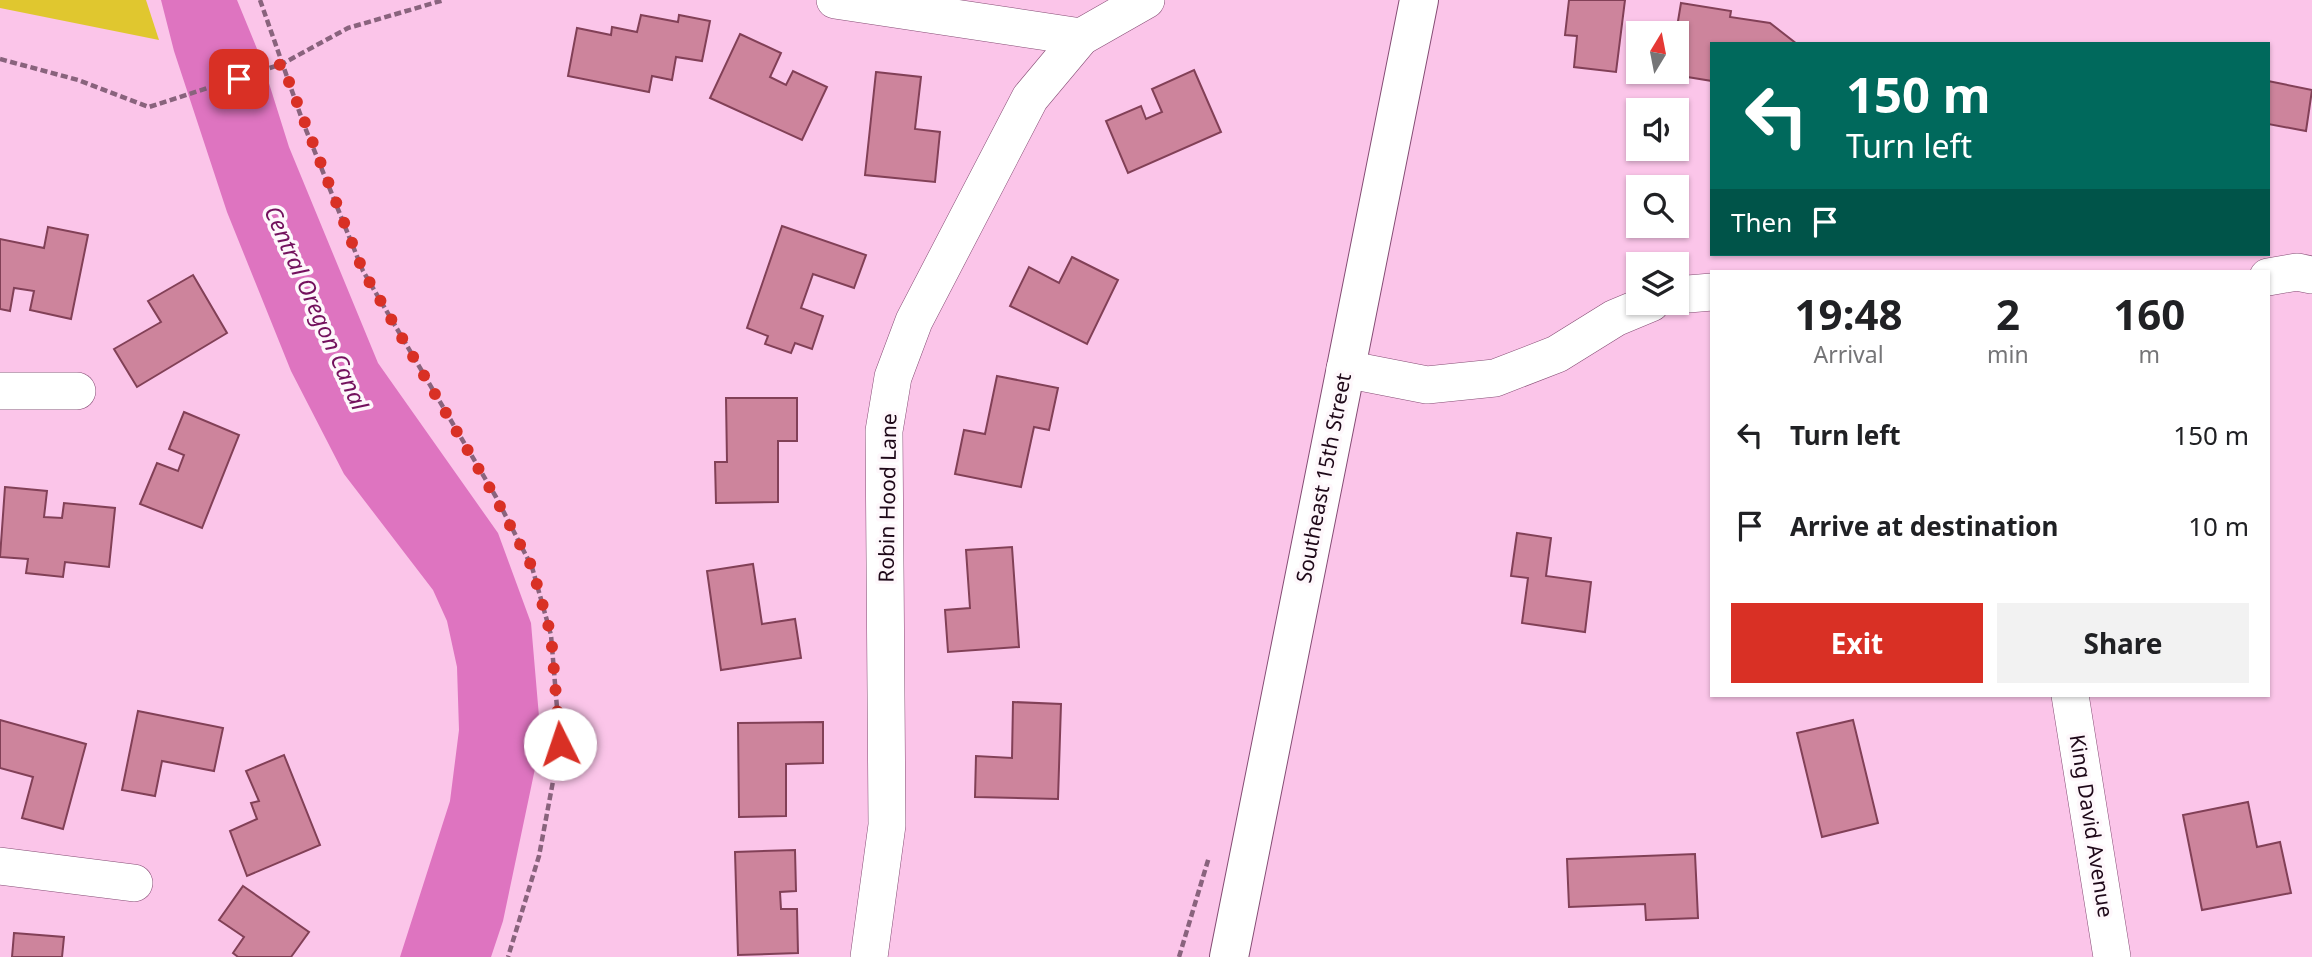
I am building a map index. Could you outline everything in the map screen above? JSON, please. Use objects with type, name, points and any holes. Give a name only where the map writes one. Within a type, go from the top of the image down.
[{"type":"main road","name":"Southeast 15th Street","points":[[1229,957],[1419,0]]},
{"type":"street","points":[[835,0],[1081,37]]},
{"type":"street","name":"Robin Hood Lane","points":[[869,957],[887,825],[884,431],[893,376],[914,321],[1030,98],[1081,37],[1146,0]]},
{"type":"street","points":[[2270,277],[2297,272],[2312,275]]},
{"type":"street","points":[[1689,294],[1710,292]]},
{"type":"street","points":[[1345,369],[1427,385],[1495,378],[1557,354],[1626,313]]},
{"type":"street","points":[[0,391],[77,391]]},
{"type":"street","name":"King David Avenue","points":[[2070,697],[2112,957]]},
{"type":"street","points":[[0,866],[134,883]]},
{"type":"path","points":[[260,0],[282,64],[363,271],[495,497],[532,567],[551,635],[560,744],[539,856],[508,957]]},
{"type":"path","points":[[0,59],[78,79],[149,107],[282,64],[348,27],[444,0]]},
{"type":"shaded area","points":[[0,0],[146,0],[159,40],[0,8]]},
{"type":"water","name":"Central Oregon Canal","points":[[161,0],[237,0],[262,61],[289,147],[378,363],[498,533],[531,623],[541,740],[503,921],[491,957],[400,957],[450,801],[459,730],[457,667],[447,621],[433,590],[344,474],[291,371],[227,212],[174,51]]},
{"type":"building","points":[[1569,0],[1625,0],[1616,72],[1574,67],[1577,36],[1565,35]]},
{"type":"building","points":[[1681,3],[1731,11],[1730,17],[1770,23],[1794,42],[1710,42],[1710,81],[1689,77],[1689,21],[1678,21]]},
{"type":"building","points":[[641,15],[678,22],[679,15],[710,21],[702,61],[676,57],[672,80],[652,76],[649,92],[568,76],[577,28],[611,35],[612,27],[637,32]]},
{"type":"building","points":[[740,34],[781,53],[770,77],[786,85],[793,71],[827,87],[802,140],[710,98]]},
{"type":"building","points":[[1194,70],[1221,132],[1128,173],[1106,121],[1141,106],[1146,119],[1162,112],[1152,89]]},
{"type":"building","points":[[876,72],[921,77],[915,129],[940,132],[935,182],[865,175]]},
{"type":"building","points":[[2270,81],[2312,90],[2306,131],[2270,124]]},
{"type":"building","points":[[782,226],[866,255],[854,288],[813,274],[801,308],[823,316],[812,349],[795,343],[791,353],[765,344],[768,336],[747,328]]},
{"type":"building","points":[[48,227],[88,235],[71,319],[30,310],[34,291],[14,288],[10,311],[0,309],[0,239],[44,248]]},
{"type":"building","points":[[1072,257],[1118,280],[1087,344],[1010,306],[1029,267],[1059,283]]},
{"type":"building","points":[[193,275],[227,333],[137,387],[114,349],[161,322],[148,301]]},
{"type":"building","points":[[997,376],[1058,388],[1049,430],[1034,427],[1021,487],[955,474],[964,430],[985,434]]},
{"type":"building","points":[[726,398],[797,398],[797,441],[778,441],[778,502],[716,503],[715,462],[727,462]]},
{"type":"building","points":[[184,412],[239,435],[202,528],[140,504],[157,463],[178,471],[184,455],[169,449]]},
{"type":"building","points":[[5,487],[47,491],[44,517],[62,518],[64,503],[115,508],[109,567],[65,562],[63,577],[26,573],[28,559],[0,557]]},
{"type":"building","points":[[1517,533],[1551,538],[1546,576],[1591,582],[1585,632],[1522,623],[1528,578],[1511,576]]},
{"type":"building","points":[[1012,547],[1019,647],[948,652],[945,610],[970,608],[966,550]]},
{"type":"building","points":[[753,564],[762,624],[795,619],[801,658],[721,670],[707,571]]},
{"type":"building","points":[[1013,702],[1061,704],[1058,799],[975,797],[976,756],[1012,758]]},
{"type":"building","points":[[138,711],[223,728],[214,771],[162,761],[155,796],[122,790]]},
{"type":"building","points":[[0,720],[86,744],[63,829],[22,818],[33,777],[0,768]]},
{"type":"building","points":[[1853,720],[1878,823],[1822,837],[1797,733]]},
{"type":"building","points":[[823,722],[823,763],[786,764],[786,816],[739,817],[738,723]]},
{"type":"building","points":[[284,755],[320,845],[247,876],[230,831],[257,819],[251,803],[259,801],[246,771]]},
{"type":"building","points":[[2248,802],[2257,847],[2280,842],[2291,893],[2202,910],[2183,815]]},
{"type":"building","points":[[795,850],[796,891],[780,892],[781,909],[797,909],[798,953],[738,955],[735,852]]},
{"type":"building","points":[[1695,854],[1698,918],[1646,920],[1645,904],[1569,907],[1567,859]]},
{"type":"building","points":[[243,886],[309,932],[291,957],[238,957],[233,953],[244,937],[219,920]]},
{"type":"building","points":[[14,933],[64,937],[62,957],[12,957]]},
{"type":"route","points":[[239,79],[282,64],[363,271],[495,497],[532,567],[551,635],[560,744]]}]
